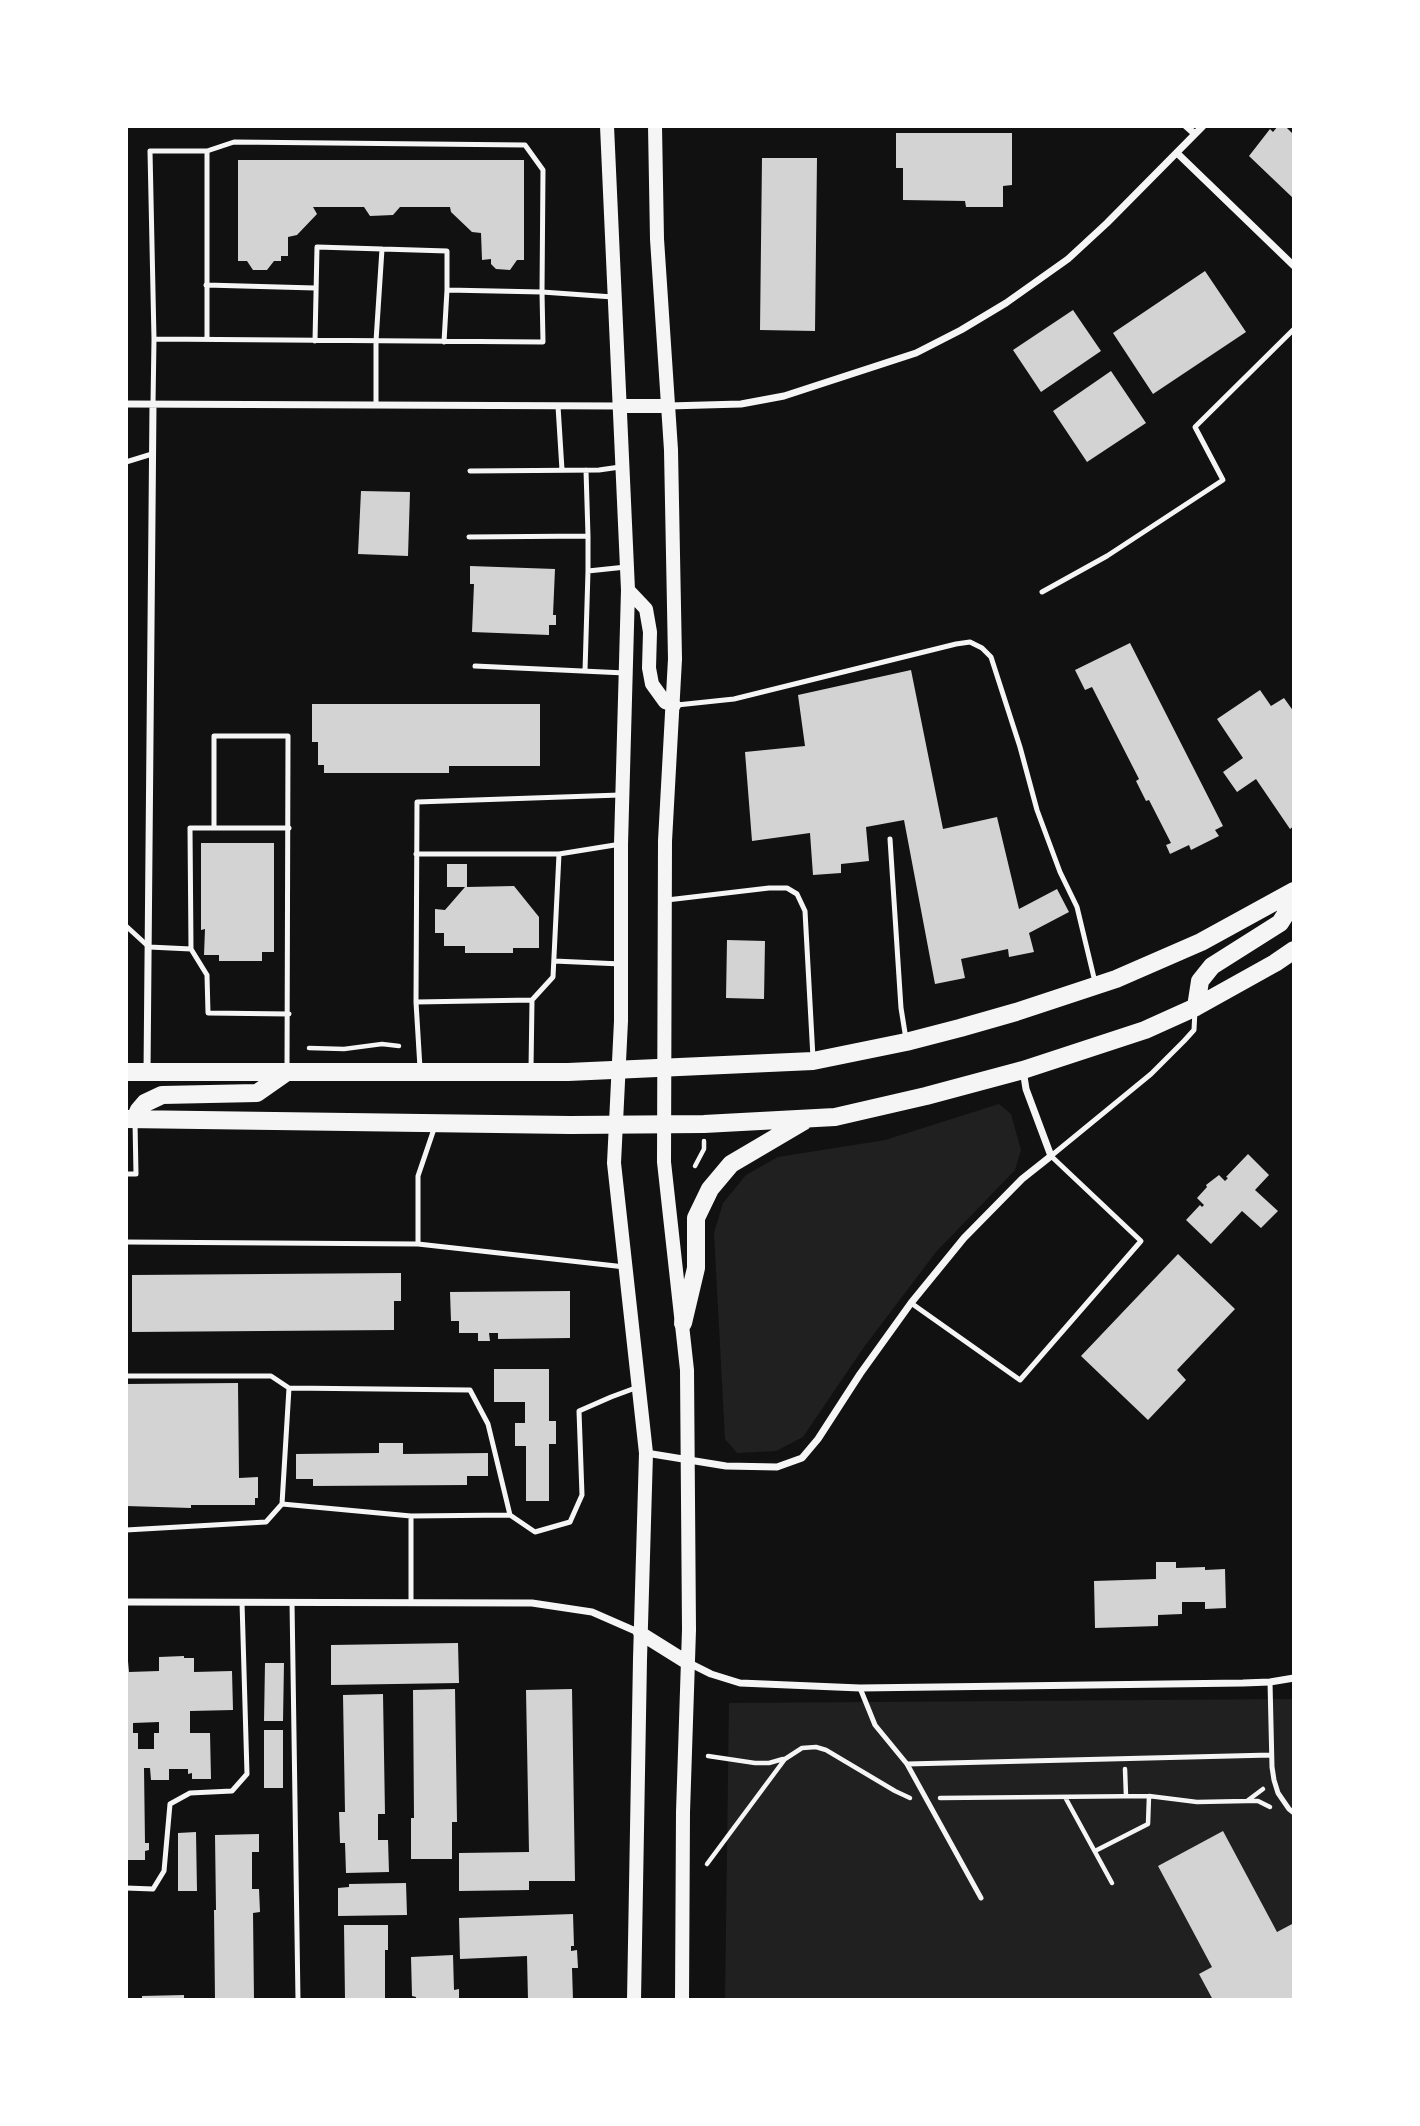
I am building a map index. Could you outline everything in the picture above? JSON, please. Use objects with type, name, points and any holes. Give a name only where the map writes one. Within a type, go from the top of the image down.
[{"type":"main road","points":[[607,126],[628,590],[621,844],[619,1070],[614,1163],[646,1453],[634,2000]]},
{"type":"main road","points":[[655,126],[657,239],[671,450],[676,659],[665,841],[664,1162],[687,1370],[688,1663],[681,2000]]},
{"type":"main road","points":[[619,406],[668,406]]},
{"type":"main road","points":[[628,590],[646,609],[650,632],[649,667],[652,684],[665,702],[674,705]]},
{"type":"main road","points":[[126,1072],[531,1072],[813,1061],[906,1042],[1016,1012],[1096,986],[1201,942],[1294,891]]},
{"type":"main road","points":[[1196,1007],[1200,981],[1212,966],[1280,923],[1294,901]]},
{"type":"main road","points":[[130,1119],[664,1124],[835,1116],[1023,1070],[1145,1030],[1196,1007],[1294,950]]},
{"type":"main road","points":[[130,1119],[145,1103],[162,1095],[257,1093],[287,1072]]},
{"type":"main road","points":[[683,1323],[696,1268],[696,1218],[710,1189],[731,1164],[810,1118]]},
{"type":"main road","points":[[640,1633],[688,1663]]},
{"type":"street","points":[[1186,126],[1195,134]]},
{"type":"street","points":[[668,406],[741,404],[784,396],[916,353],[961,330],[1006,303],[1068,259],[1203,126]]},
{"type":"street","points":[[1177,153],[1294,266]]},
{"type":"street","points":[[126,404],[619,406]]},
{"type":"street","points":[[147,1072],[153,404]]},
{"type":"street","points":[[646,1453],[726,1466],[777,1467],[802,1458],[818,1439],[911,1303],[964,1238],[1022,1179],[1051,1156],[1026,1089],[1023,1070]]},
{"type":"street","points":[[126,1602],[491,1602],[544,1605],[592,1612],[640,1633]]},
{"type":"street","points":[[688,1663],[740,1683],[860,1688],[1270,1682],[1294,1678]]},
{"type":"lane","points":[[153,404],[150,151],[206,151],[234,142],[525,145],[543,170],[543,342],[154,339]]},
{"type":"lane","points":[[206,151],[207,339]]},
{"type":"lane","points":[[315,341],[317,247],[447,251],[444,342]]},
{"type":"lane","points":[[376,405],[376,341],[382,249]]},
{"type":"lane","points":[[206,285],[316,288]]},
{"type":"lane","points":[[447,290],[613,297]]},
{"type":"lane","points":[[1042,592],[1107,556],[1223,480],[1195,427],[1294,329]]},
{"type":"lane","points":[[558,406],[562,470]]},
{"type":"lane","points":[[126,462],[152,454]]},
{"type":"lane","points":[[470,471],[623,467]]},
{"type":"lane","points":[[585,671],[588,571],[586,470]]},
{"type":"lane","points":[[469,537],[588,536]]},
{"type":"lane","points":[[588,571],[626,567]]},
{"type":"lane","points":[[674,705],[734,699],[963,643],[970,642],[982,648],[991,657],[1037,810],[1059,872],[1077,907],[1096,986]]},
{"type":"lane","points":[[475,666],[625,673]]},
{"type":"lane","points":[[214,828],[214,736],[288,736],[287,1072]]},
{"type":"lane","points":[[420,1071],[416,1002],[417,802],[622,795]]},
{"type":"lane","points":[[289,828],[190,828],[191,949],[207,975],[208,1013],[289,1014]]},
{"type":"lane","points":[[890,839],[901,1008],[906,1042]]},
{"type":"lane","points":[[416,854],[559,854],[621,844]]},
{"type":"lane","points":[[531,1072],[532,1000],[553,977],[559,854]]},
{"type":"lane","points":[[664,901],[769,888],[787,888],[797,894],[804,911],[813,1061]]},
{"type":"lane","points":[[126,926],[149,947],[191,949]]},
{"type":"lane","points":[[554,961],[621,964]]},
{"type":"lane","points":[[416,1002],[532,1000]]},
{"type":"lane","points":[[911,1303],[1020,1380],[1141,1241],[1051,1156],[1151,1074],[1184,1041],[1194,1030],[1196,1007]]},
{"type":"lane","points":[[126,1174],[136,1174],[130,1119]]},
{"type":"lane","points":[[418,1244],[418,1176],[436,1123]]},
{"type":"lane","points":[[126,1242],[418,1244],[625,1267]]},
{"type":"lane","points":[[126,1376],[271,1376],[289,1388],[470,1390],[488,1424],[510,1515]]},
{"type":"lane","points":[[282,1504],[411,1516],[510,1515],[535,1532],[570,1522],[582,1495],[579,1411],[638,1387]]},
{"type":"lane","points":[[126,1530],[266,1522],[282,1504],[289,1388]]},
{"type":"lane","points":[[411,1516],[411,1602]]},
{"type":"lane","points":[[126,1888],[153,1889],[164,1871],[170,1804],[190,1793],[232,1791],[247,1774],[242,1602]]},
{"type":"lane","points":[[292,1602],[298,2000]]},
{"type":"lane","points":[[1270,1682],[1274,1780],[1278,1793],[1294,1813]]},
{"type":"lane","points":[[860,1688],[875,1725],[907,1763],[981,1898]]},
{"type":"lane","points":[[907,1763],[1272,1755]]},
{"type":"path","points":[[309,1048],[344,1049],[382,1044],[399,1046]]},
{"type":"path","points":[[695,1166],[704,1149],[704,1140]]},
{"type":"path","points":[[708,1756],[769,1763],[785,1759],[802,1748],[816,1747],[826,1750],[906,1797],[928,1798],[1149,1796],[1197,1802],[1247,1801],[1274,1780]]},
{"type":"path","points":[[707,1864],[785,1759]]},
{"type":"path","points":[[1125,1759],[1126,1796]]},
{"type":"path","points":[[1095,1851],[1148,1824],[1149,1796]]},
{"type":"path","points":[[1065,1797],[1112,1883]]},
{"type":"shaded area","points":[[999,1104],[1011,1114],[1021,1150],[1015,1170],[936,1252],[864,1347],[803,1437],[776,1451],[737,1453],[725,1439],[714,1233],[723,1203],[746,1175],[778,1157],[885,1140]]},
{"type":"shaded area","points":[[1294,1699],[1294,2000],[725,2000],[729,1703]]},
{"type":"building","points":[[1278,126],[1285,126],[1294,135],[1294,199],[1249,156],[1270,129],[1273,132]]},
{"type":"building","points":[[896,133],[1012,133],[1012,185],[1003,186],[1003,207],[966,207],[965,201],[903,200],[903,168],[896,168]]},
{"type":"building","points":[[762,158],[817,158],[815,331],[760,330]]},
{"type":"building","points":[[238,160],[524,160],[524,260],[517,260],[510,270],[496,269],[491,264],[491,259],[482,260],[481,233],[472,232],[451,212],[450,207],[400,207],[393,215],[370,216],[364,207],[313,207],[317,214],[297,235],[288,237],[288,256],[281,256],[281,261],[274,261],[267,270],[253,270],[247,261],[238,261]]},
{"type":"building","points":[[1205,271],[1246,332],[1153,394],[1113,333]]},
{"type":"building","points":[[1073,310],[1101,351],[1041,392],[1013,350]]},
{"type":"building","points":[[1111,371],[1146,423],[1087,462],[1053,411]]},
{"type":"building","points":[[361,491],[410,492],[408,556],[358,554]]},
{"type":"building","points":[[470,566],[555,569],[553,615],[556,615],[556,625],[549,625],[549,635],[472,632],[474,584],[470,584]]},
{"type":"building","points":[[1130,643],[1223,826],[1215,830],[1219,836],[1191,850],[1189,845],[1170,854],[1166,845],[1171,843],[1149,800],[1146,801],[1136,781],[1139,779],[1092,687],[1085,690],[1075,670]]},
{"type":"building","points":[[911,670],[943,829],[997,817],[1019,909],[1057,889],[1069,912],[1029,933],[1034,952],[1009,957],[1008,949],[961,959],[965,978],[935,984],[904,820],[866,827],[869,861],[841,864],[841,873],[813,875],[810,833],[752,841],[745,752],[805,746],[798,695]]},
{"type":"building","points":[[1260,690],[1271,706],[1284,698],[1294,712],[1294,826],[1290,829],[1256,779],[1237,792],[1223,772],[1243,758],[1217,719]]},
{"type":"building","points":[[312,704],[540,704],[540,766],[449,766],[449,773],[324,773],[324,765],[318,765],[318,742],[312,742]]},
{"type":"building","points":[[201,843],[274,843],[274,952],[262,952],[262,961],[219,961],[219,955],[204,955],[205,929],[201,930]]},
{"type":"building","points":[[447,864],[467,864],[467,887],[514,886],[539,917],[539,948],[513,948],[513,953],[465,953],[465,946],[444,946],[444,933],[435,933],[435,909],[445,910],[465,887],[447,887]]},
{"type":"building","points":[[727,940],[765,941],[764,999],[726,998]]},
{"type":"building","points":[[1248,1154],[1269,1175],[1255,1190],[1278,1211],[1261,1228],[1242,1211],[1211,1244],[1186,1220],[1200,1205],[1204,1205],[1197,1198],[1206,1185],[1219,1175],[1225,1181]]},
{"type":"building","points":[[1178,1254],[1235,1309],[1177,1370],[1186,1380],[1148,1420],[1081,1356]]},
{"type":"building","points":[[401,1273],[401,1301],[394,1301],[394,1330],[132,1332],[132,1275]]},
{"type":"building","points":[[570,1291],[570,1338],[498,1339],[498,1333],[489,1333],[490,1341],[478,1341],[478,1333],[459,1333],[459,1321],[451,1321],[450,1292]]},
{"type":"building","points":[[494,1369],[549,1369],[549,1421],[556,1421],[556,1444],[549,1444],[549,1501],[526,1501],[526,1446],[515,1446],[515,1423],[525,1423],[525,1402],[494,1402]]},
{"type":"building","points":[[238,1383],[239,1478],[258,1477],[258,1498],[255,1498],[255,1505],[191,1505],[191,1508],[126,1506],[126,1384]]},
{"type":"building","points":[[379,1443],[403,1443],[403,1454],[488,1453],[488,1476],[467,1476],[467,1485],[313,1486],[313,1479],[296,1479],[296,1454],[379,1453]]},
{"type":"building","points":[[1156,1562],[1176,1562],[1176,1568],[1225,1569],[1226,1608],[1205,1609],[1205,1602],[1182,1602],[1182,1614],[1158,1615],[1158,1626],[1095,1628],[1094,1581],[1156,1579]]},
{"type":"building","points":[[458,1643],[459,1683],[331,1685],[331,1645]]},
{"type":"building","points":[[159,1657],[194,1658],[194,1672],[232,1671],[233,1710],[190,1711],[190,1733],[210,1733],[211,1779],[192,1779],[192,1773],[188,1774],[188,1769],[169,1769],[169,1780],[151,1780],[150,1768],[144,1768],[145,1843],[149,1843],[149,1850],[145,1851],[145,1860],[126,1860],[126,1662],[128,1661],[129,1672],[159,1671]],"holes":[[[159,1722],[159,1733],[154,1733],[154,1749],[138,1749],[138,1733],[133,1733],[133,1723]]]},
{"type":"building","points":[[265,1663],[284,1663],[283,1721],[264,1721]]},
{"type":"building","points":[[455,1689],[457,1822],[452,1822],[452,1859],[411,1859],[411,1818],[414,1818],[413,1690]]},
{"type":"building","points":[[572,1689],[575,1881],[529,1881],[529,1890],[459,1891],[459,1853],[529,1852],[526,1690]]},
{"type":"building","points":[[383,1694],[385,1814],[378,1814],[378,1840],[388,1840],[389,1872],[346,1873],[345,1843],[340,1843],[339,1812],[345,1812],[343,1695]]},
{"type":"building","points":[[264,1730],[283,1730],[283,1788],[264,1788]]},
{"type":"building","points":[[1223,1831],[1277,1932],[1294,1923],[1294,2000],[1213,2000],[1199,1974],[1212,1967],[1158,1866]]},
{"type":"building","points":[[196,1832],[197,1891],[178,1891],[178,1833]]},
{"type":"building","points":[[259,1834],[259,1852],[252,1852],[252,1889],[259,1889],[260,1912],[253,1913],[254,2000],[215,2000],[215,1835]]},
{"type":"building","points":[[406,1883],[407,1915],[338,1916],[338,1888],[349,1887],[349,1884]]},
{"type":"building","points":[[573,1914],[574,1946],[571,1946],[571,1951],[577,1950],[578,1968],[572,1968],[573,2000],[528,2000],[527,1956],[460,1959],[459,1918]]},
{"type":"building","points":[[344,1925],[388,1925],[385,2000],[345,2000]]},
{"type":"building","points":[[453,1955],[454,1990],[459,1989],[459,2000],[416,2000],[416,1997],[412,1996],[411,1957]]},
{"type":"building","points":[[184,1995],[184,2000],[142,2000],[142,1996]]}]
